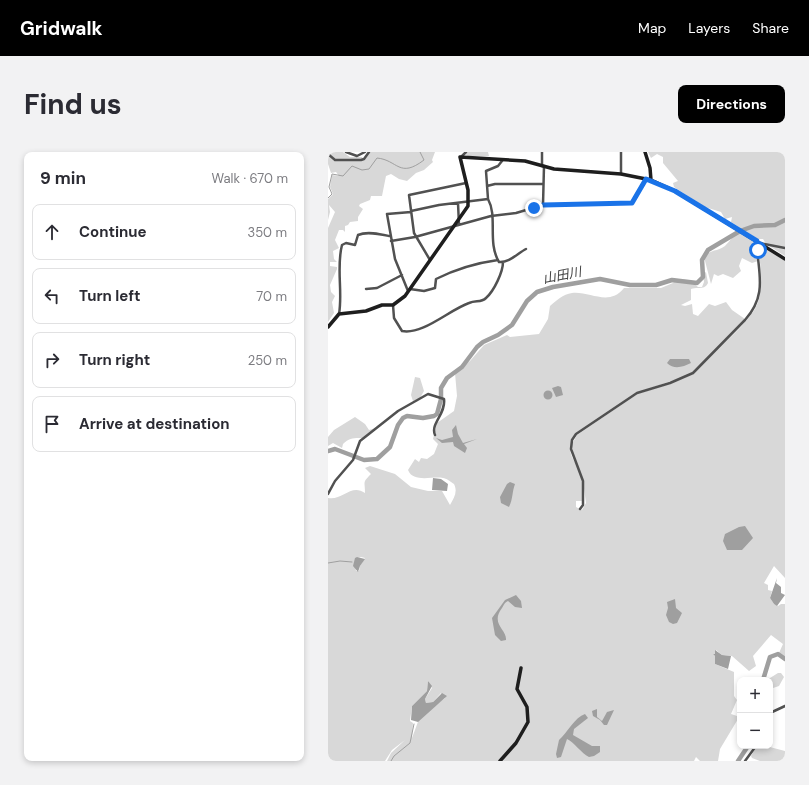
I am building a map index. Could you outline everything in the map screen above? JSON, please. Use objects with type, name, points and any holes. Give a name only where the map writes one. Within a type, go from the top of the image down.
[{"type":"main road","points":[[645,152],[650,168],[651,180]]},
{"type":"main road","points":[[328,327],[339,314],[366,311],[382,305],[393,305],[400,302],[459,219],[469,202],[460,157],[502,161],[525,161],[543,166],[621,174],[651,180],[675,191],[785,259]]},
{"type":"main road","points":[[500,761],[516,743],[528,722],[528,711],[518,691],[517,685],[521,668]]},
{"type":"street","points":[[346,152],[357,156],[365,152]]},
{"type":"street","points":[[328,154],[335,160],[361,160],[364,159],[369,152]]},
{"type":"street","points":[[460,157],[461,152]]},
{"type":"street","points":[[460,157],[466,152]]},
{"type":"street","points":[[542,152],[543,205]]},
{"type":"street","points":[[621,152],[621,174]]},
{"type":"street","points":[[498,260],[494,250],[492,216],[488,199],[486,171],[498,166],[502,161]]},
{"type":"street","points":[[391,241],[415,237],[492,216],[516,214],[543,205],[632,203],[646,179]]},
{"type":"street","points":[[430,260],[415,237],[411,223],[409,195],[466,182]]},
{"type":"street","points":[[487,186],[543,184]]},
{"type":"street","points":[[488,199],[411,212],[386,214],[389,236],[396,261],[409,290],[421,291],[434,288],[436,280],[468,265],[478,265],[487,260],[498,260],[503,262],[517,256],[526,249]]},
{"type":"street","points":[[458,203],[460,225]]},
{"type":"street","points":[[339,314],[341,302],[340,262],[342,245],[346,243],[355,245],[358,235],[361,234],[373,233],[389,236]]},
{"type":"street","points":[[580,510],[583,505],[583,481],[571,449],[574,437],[579,432],[604,417],[637,393],[670,383],[693,373],[745,320],[754,306],[760,283],[758,242],[785,248]]},
{"type":"street","points":[[393,305],[395,322],[402,331],[409,331],[429,325],[450,311],[472,302],[480,302],[486,298],[502,272],[503,262]]},
{"type":"street","points":[[366,289],[377,288],[402,275]]},
{"type":"street","points":[[328,494],[335,481],[353,460],[360,441],[398,412],[426,394],[443,399],[443,413],[434,427],[435,435]]},
{"type":"street","points":[[772,713],[785,706]]},
{"type":"street","points":[[745,761],[754,749]]},
{"type":"shaded area","points":[[328,152],[343,152],[350,157],[362,157],[363,159],[335,159]]},
{"type":"shaded area","points":[[370,152],[435,152],[432,160],[433,162],[407,181],[399,179],[391,174],[386,176],[382,196],[371,196],[370,200],[360,204],[359,206],[363,209],[358,217],[358,221],[350,222],[345,226],[345,232],[343,230],[339,230],[335,240],[339,248],[333,251],[334,259],[337,262],[330,262],[330,266],[337,267],[337,269],[330,285],[331,292],[335,296],[332,302],[334,313],[328,322],[328,228],[335,212],[329,205],[330,212],[328,220],[328,199],[333,194],[330,187],[332,175],[339,176],[336,172],[331,173],[328,164],[328,156],[334,161],[361,161]]},
{"type":"shaded area","points":[[467,152],[488,152],[489,156],[468,156],[465,154]]},
{"type":"shaded area","points":[[648,152],[785,152],[785,256],[766,244],[763,239],[758,239],[731,222],[732,217],[725,219],[721,212],[705,207],[674,187],[673,183],[678,181],[663,163],[663,157],[657,154],[651,158]]},
{"type":"shaded area","points":[[740,232],[756,242],[758,261],[752,263],[742,258],[739,266],[741,271],[733,278],[723,274],[718,276],[714,274],[711,284],[704,257],[706,254],[725,246],[733,236]]},
{"type":"shaded area","points":[[759,244],[785,261],[785,578],[774,566],[764,583],[768,585],[768,590],[772,591],[770,598],[774,604],[778,606],[785,604],[785,658],[779,653],[783,644],[771,635],[753,656],[756,666],[749,671],[732,656],[722,655],[716,650],[715,654],[713,654],[715,656],[715,664],[734,672],[734,696],[737,700],[731,714],[737,716],[737,721],[720,749],[718,761],[700,761],[696,757],[694,761],[387,761],[391,753],[405,740],[392,750],[385,761],[328,761],[328,498],[338,497],[355,490],[360,490],[365,493],[365,482],[371,474],[365,468],[370,466],[395,474],[411,487],[428,491],[442,491],[450,505],[456,492],[454,484],[444,478],[418,478],[410,474],[408,470],[415,459],[419,462],[421,458],[427,459],[434,454],[438,444],[433,439],[437,423],[454,411],[457,396],[455,373],[470,361],[484,345],[507,335],[510,337],[539,334],[548,319],[550,306],[560,298],[572,293],[599,297],[612,297],[624,288],[661,288],[673,283],[676,279],[689,280],[698,287],[702,287],[704,282],[703,274],[706,272],[708,283],[705,287],[691,289],[691,300],[681,305],[685,306],[692,304],[693,314],[698,316],[709,304],[715,306],[726,302],[732,310],[745,319],[713,355],[744,323],[757,305],[761,289],[758,248]],"holes":[[[693,374],[670,384],[638,394],[644,390]],[[629,399],[577,435],[572,444],[573,454],[583,481],[586,503],[582,510],[576,507],[576,501],[583,501],[580,474],[570,451],[573,439],[579,431]],[[356,558],[365,558],[359,571],[356,571]],[[428,681],[432,688],[425,699],[426,703],[433,702],[441,693],[445,698],[419,719],[412,738],[413,723],[410,721],[412,706],[427,691]]]},
{"type":"shaded area","points":[[670,359],[689,359],[691,363],[682,367],[673,367],[667,363]]},
{"type":"shaded area","points":[[415,377],[420,378],[424,391],[420,398],[413,401],[411,395]]},
{"type":"shaded area","points":[[558,386],[561,387],[563,395],[556,397],[552,388]]},
{"type":"shaded area","points":[[548,390],[553,395],[548,400],[543,395]]},
{"type":"shaded area","points":[[355,417],[365,424],[369,430],[376,428],[364,438],[353,438],[348,440],[343,444],[342,448],[333,443],[328,446],[328,437],[334,430]]},
{"type":"shaded area","points":[[456,425],[458,434],[463,443],[477,439],[464,444],[467,448],[465,453],[454,446],[453,442],[442,443],[436,438],[442,440],[453,437],[452,430]]},
{"type":"shaded area","points":[[433,478],[441,479],[448,484],[447,491],[432,490]]},
{"type":"shaded area","points":[[510,482],[515,484],[509,507],[501,503],[500,497],[507,484]]},
{"type":"shaded area","points":[[745,526],[753,538],[742,550],[727,550],[723,541],[725,534],[739,527]]},
{"type":"shaded area","points":[[355,558],[365,559],[358,572],[353,566]]},
{"type":"shaded area","points":[[777,578],[776,583],[781,587],[781,593],[785,595],[777,606],[770,598]]},
{"type":"shaded area","points":[[516,595],[521,601],[522,608],[515,607],[508,601],[504,604],[499,614],[498,622],[506,636],[506,640],[501,641],[495,635],[492,618],[505,600]]},
{"type":"shaded area","points":[[675,599],[676,608],[682,613],[677,623],[673,624],[669,622],[666,615],[668,608],[667,602]]},
{"type":"shaded area","points":[[715,650],[722,655],[731,656],[728,669],[715,664],[715,656],[713,654],[715,654]]},
{"type":"shaded area","points":[[781,673],[784,677],[779,686],[773,688],[773,677],[772,677]]},
{"type":"shaded area","points":[[428,681],[432,686],[425,699],[426,703],[433,702],[442,693],[447,696],[418,722],[411,720],[412,706],[427,691]]},
{"type":"shaded area","points":[[597,709],[597,717],[602,721],[607,712],[614,710],[607,725],[604,725],[600,720],[593,716],[592,711]]},
{"type":"shaded area","points":[[585,714],[588,718],[574,729],[573,735],[592,746],[600,746],[600,752],[589,757],[567,739],[561,757],[557,758],[556,754],[559,740],[578,718]]},
{"type":"shaded area","points":[[773,748],[785,751],[785,761],[760,761],[752,758],[751,756],[755,749]]},
{"type":"waterway","points":[[328,198],[332,194],[329,187],[332,174],[343,176],[352,166],[362,170],[369,169],[377,158],[384,159],[399,167],[409,168],[424,160],[420,152]]},
{"type":"waterway","name":"山田川","points":[[328,451],[335,449],[364,460],[377,459],[390,447],[398,425],[403,418],[407,416],[423,418],[437,414],[441,399],[441,388],[447,378],[462,367],[477,347],[483,342],[498,335],[512,325],[527,301],[537,292],[553,287],[600,279],[630,285],[656,285],[672,280],[697,283],[703,277],[702,260],[708,250],[740,231],[754,226],[775,225],[785,220]]},
{"type":"waterway","points":[[328,563],[340,561],[352,562]]},
{"type":"waterway","points":[[764,677],[770,657],[778,654],[785,659]]},
{"type":"waterway","points":[[391,761],[394,756],[410,743],[414,724]]},
{"type":"waterway","points":[[738,761],[746,749]]},
{"type":"route","points":[[534,208],[543,205],[632,203],[646,179],[675,191],[757,241],[758,250]]}]
